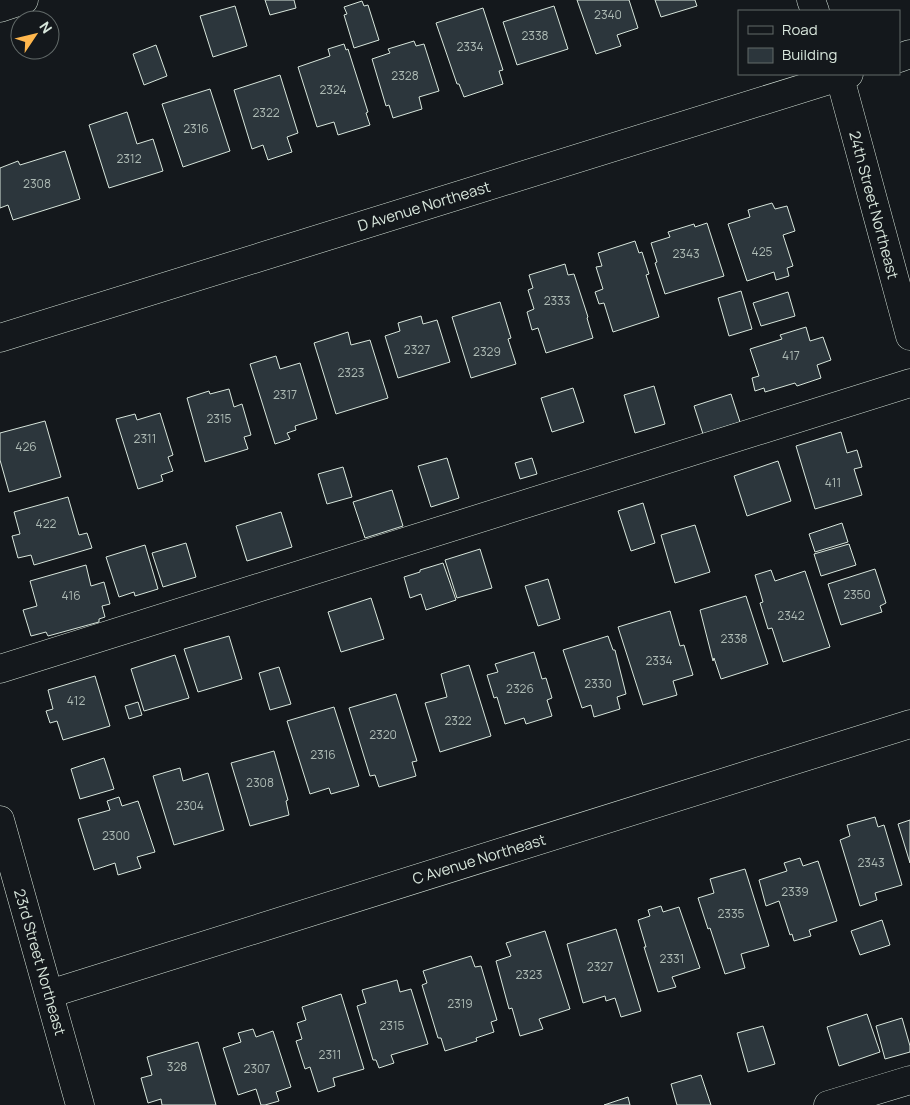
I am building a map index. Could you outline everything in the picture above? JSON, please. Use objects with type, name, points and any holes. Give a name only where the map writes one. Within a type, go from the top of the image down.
[{"type":"street","points":[[0,8],[24,0]]},
{"type":"street","name":"24th Street Northeast","points":[[843,75],[910,336]]},
{"type":"street","name":"D Avenue Northeast","points":[[0,338],[843,75]]},
{"type":"street","points":[[0,668],[910,383]]},
{"type":"street","name":"C Avenue Northeast","points":[[49,994],[910,724]]},
{"type":"street","name":"23rd Street Northeast","points":[[0,820],[80,1105]]},
{"type":"street","points":[[828,1105],[910,1080]]},
{"type":"building","points":[[265,0],[294,0],[296,8],[270,15]]},
{"type":"building","points":[[577,0],[629,0],[638,28],[617,35],[621,46],[596,54]]},
{"type":"building","points":[[655,0],[695,0],[697,6],[661,17]]},
{"type":"building","points":[[362,1],[364,6],[368,5],[379,40],[354,48],[344,15],[347,14],[344,7]]},
{"type":"building","points":[[235,6],[247,46],[213,57],[200,16]]},
{"type":"building","points":[[554,6],[568,49],[517,65],[503,22]]},
{"type":"building","points":[[483,8],[503,70],[499,71],[503,84],[464,97],[459,84],[457,84],[436,23]]},
{"type":"building","points":[[414,41],[416,46],[424,44],[439,91],[419,97],[422,109],[393,118],[389,105],[386,106],[372,59],[390,53],[388,49]]},
{"type":"building","points":[[344,44],[346,50],[348,49],[368,112],[366,113],[370,125],[338,135],[334,122],[317,127],[298,67],[330,56],[328,49]]},
{"type":"building","points":[[156,45],[167,76],[144,85],[133,54]]},
{"type":"building","points":[[280,75],[298,133],[287,137],[292,152],[268,160],[263,145],[252,149],[234,90]]},
{"type":"building","points":[[210,89],[230,151],[183,167],[162,104]]},
{"type":"building","points":[[127,112],[137,144],[153,139],[163,171],[109,188],[89,125]]},
{"type":"building","points":[[65,151],[80,199],[13,220],[8,205],[0,208],[0,168],[18,161],[20,165]]},
{"type":"building","points":[[772,203],[775,209],[787,206],[795,231],[783,235],[793,266],[787,268],[789,276],[776,280],[774,272],[747,281],[728,224],[750,217],[748,210]]},
{"type":"building","points":[[707,223],[724,276],[665,294],[651,243],[670,237],[668,232],[694,224],[695,227]]},
{"type":"building","points":[[635,241],[639,253],[642,252],[649,274],[646,275],[659,317],[613,332],[604,303],[599,304],[595,292],[603,289],[596,267],[602,266],[598,253]]},
{"type":"building","points":[[565,264],[568,275],[574,274],[593,338],[546,353],[538,328],[532,330],[527,312],[534,309],[528,290],[533,288],[529,275]]},
{"type":"building","points":[[741,291],[752,329],[729,336],[718,298]]},
{"type":"building","points":[[788,292],[795,316],[761,326],[753,303]]},
{"type":"building","points":[[500,302],[511,338],[508,339],[516,364],[471,378],[452,317]]},
{"type":"building","points":[[421,316],[423,324],[437,320],[450,362],[398,378],[385,336],[400,331],[398,323]]},
{"type":"building","points":[[806,327],[810,341],[823,337],[831,360],[817,365],[821,378],[797,386],[795,383],[765,392],[764,388],[755,391],[752,378],[759,376],[750,349],[782,339],[780,335]]},
{"type":"building","points":[[348,332],[351,345],[370,340],[388,398],[336,414],[314,343]]},
{"type":"building","points":[[276,356],[280,369],[300,363],[317,419],[295,426],[296,430],[287,433],[290,439],[275,444],[250,364]]},
{"type":"building","points":[[654,386],[665,424],[635,433],[624,395]]},
{"type":"building","points":[[573,388],[584,422],[552,432],[541,398]]},
{"type":"building","points":[[229,389],[234,407],[242,404],[251,435],[244,437],[248,449],[205,462],[187,398],[209,391],[210,394]]},
{"type":"building","points":[[731,394],[740,422],[703,434],[694,406]]},
{"type":"building","points":[[160,413],[173,455],[168,457],[173,471],[161,475],[163,481],[138,489],[116,419],[135,414],[137,420]]},
{"type":"building","points":[[45,421],[61,477],[9,492],[0,460],[0,433]]},
{"type":"building","points":[[841,432],[847,453],[857,450],[862,467],[854,469],[862,495],[815,509],[796,446]]},
{"type":"building","points":[[447,458],[459,498],[431,507],[418,466]]},
{"type":"building","points":[[532,458],[537,474],[520,479],[515,463]]},
{"type":"building","points":[[778,461],[791,501],[747,516],[734,476]]},
{"type":"building","points":[[343,467],[352,497],[327,504],[318,474]]},
{"type":"building","points":[[392,490],[403,526],[365,538],[353,502]]},
{"type":"building","points":[[68,497],[79,535],[87,533],[92,548],[34,565],[31,555],[18,558],[12,536],[20,534],[14,512]]},
{"type":"building","points":[[643,503],[655,543],[631,551],[618,511]]},
{"type":"building","points":[[281,512],[292,547],[247,561],[236,526]]},
{"type":"building","points":[[842,523],[848,542],[815,552],[809,534]]},
{"type":"building","points":[[695,525],[710,572],[675,583],[661,535]]},
{"type":"building","points":[[186,543],[196,577],[163,587],[152,553]]},
{"type":"building","points":[[849,544],[856,565],[821,576],[814,554]]},
{"type":"building","points":[[145,545],[158,589],[135,596],[134,592],[119,597],[106,557]]},
{"type":"building","points":[[480,549],[492,588],[457,598],[445,560]]},
{"type":"building","points":[[443,563],[456,600],[426,610],[421,594],[410,598],[404,577]]},
{"type":"building","points":[[86,565],[91,586],[104,582],[110,604],[102,606],[105,617],[99,619],[99,622],[48,636],[46,632],[31,636],[23,610],[37,606],[30,581]]},
{"type":"building","points":[[875,569],[886,603],[880,606],[882,612],[841,625],[828,584]]},
{"type":"building","points":[[771,570],[775,581],[805,571],[830,647],[783,662],[772,628],[768,629],[760,603],[763,602],[755,575]]},
{"type":"building","points":[[548,579],[560,619],[538,626],[525,586]]},
{"type":"building","points":[[746,596],[768,664],[721,679],[714,658],[713,661],[700,610]]},
{"type":"building","points":[[371,598],[384,639],[341,652],[328,612]]},
{"type":"building","points":[[670,611],[680,646],[684,645],[693,675],[673,681],[677,695],[643,705],[618,627]]},
{"type":"building","points":[[229,636],[242,679],[198,692],[184,649]]},
{"type":"building","points":[[608,636],[613,650],[615,650],[626,694],[617,697],[620,709],[594,717],[591,705],[582,708],[563,650]]},
{"type":"building","points":[[534,652],[542,679],[546,678],[552,698],[547,700],[552,716],[526,724],[524,718],[505,724],[497,697],[494,698],[487,675],[498,672],[495,664]]},
{"type":"building","points":[[175,655],[189,698],[144,711],[131,669]]},
{"type":"building","points":[[469,665],[491,736],[440,752],[425,703],[447,697],[441,674]]},
{"type":"building","points":[[279,667],[291,704],[270,710],[259,673]]},
{"type":"building","points":[[95,676],[110,726],[63,740],[57,721],[50,723],[46,711],[53,709],[48,690]]},
{"type":"building","points":[[396,694],[417,761],[412,762],[416,776],[379,787],[375,775],[370,776],[349,708]]},
{"type":"building","points":[[138,702],[142,715],[129,719],[125,706]]},
{"type":"building","points":[[334,707],[359,786],[331,794],[329,788],[310,794],[287,721]]},
{"type":"building","points":[[274,751],[288,800],[286,801],[289,815],[250,826],[231,763]]},
{"type":"building","points":[[104,758],[114,789],[80,799],[71,769]]},
{"type":"building","points":[[180,768],[183,781],[208,773],[224,830],[174,845],[153,776]]},
{"type":"building","points":[[119,797],[122,806],[138,801],[155,852],[137,857],[141,868],[118,875],[115,863],[94,870],[78,819],[110,810],[107,801]]},
{"type":"building","points":[[875,817],[878,827],[884,825],[902,885],[875,893],[877,900],[860,906],[840,840],[850,836],[847,825]]},
{"type":"building","points":[[910,820],[910,863],[898,824]]},
{"type":"building","points":[[800,858],[803,866],[818,861],[837,921],[809,930],[811,936],[794,941],[792,934],[790,935],[779,901],[766,906],[759,880],[787,871],[784,863]]},
{"type":"building","points":[[745,869],[769,946],[741,954],[745,968],[725,974],[698,898],[714,893],[710,879]]},
{"type":"building","points":[[661,906],[663,912],[679,907],[700,968],[672,977],[676,987],[658,992],[638,920],[650,916],[648,910]]},
{"type":"building","points":[[882,920],[890,945],[860,955],[851,931]]},
{"type":"building","points":[[616,929],[641,1011],[621,1017],[615,998],[606,1001],[605,996],[583,1003],[567,944]]},
{"type":"building","points":[[545,931],[570,1009],[539,1019],[543,1029],[520,1036],[512,1008],[509,1009],[496,961],[511,956],[506,943]]},
{"type":"building","points":[[471,956],[475,967],[481,966],[497,1020],[491,1022],[494,1032],[476,1038],[477,1041],[445,1051],[441,1038],[438,1038],[422,985],[427,983],[423,971]]},
{"type":"building","points":[[397,980],[400,992],[411,989],[428,1044],[391,1055],[394,1063],[379,1068],[376,1060],[373,1060],[357,1006],[366,1003],[362,990]]},
{"type":"building","points":[[341,994],[364,1069],[333,1078],[335,1086],[318,1092],[310,1067],[305,1069],[296,1041],[302,1039],[297,1023],[306,1020],[302,1007]]},
{"type":"building","points":[[867,1014],[880,1052],[839,1066],[827,1027]]},
{"type":"building","points":[[902,1018],[910,1052],[885,1059],[876,1026]]},
{"type":"building","points":[[763,1026],[775,1064],[748,1072],[737,1033]]},
{"type":"building","points":[[253,1029],[256,1037],[273,1031],[291,1087],[276,1092],[279,1101],[265,1105],[261,1105],[256,1089],[238,1095],[223,1048],[241,1042],[238,1033]]},
{"type":"building","points":[[198,1042],[216,1105],[162,1105],[161,1099],[148,1103],[141,1078],[152,1075],[147,1057]]},
{"type":"building","points":[[701,1075],[711,1105],[677,1105],[671,1084]]},
{"type":"building","points":[[628,1097],[630,1105],[604,1105]]}]
